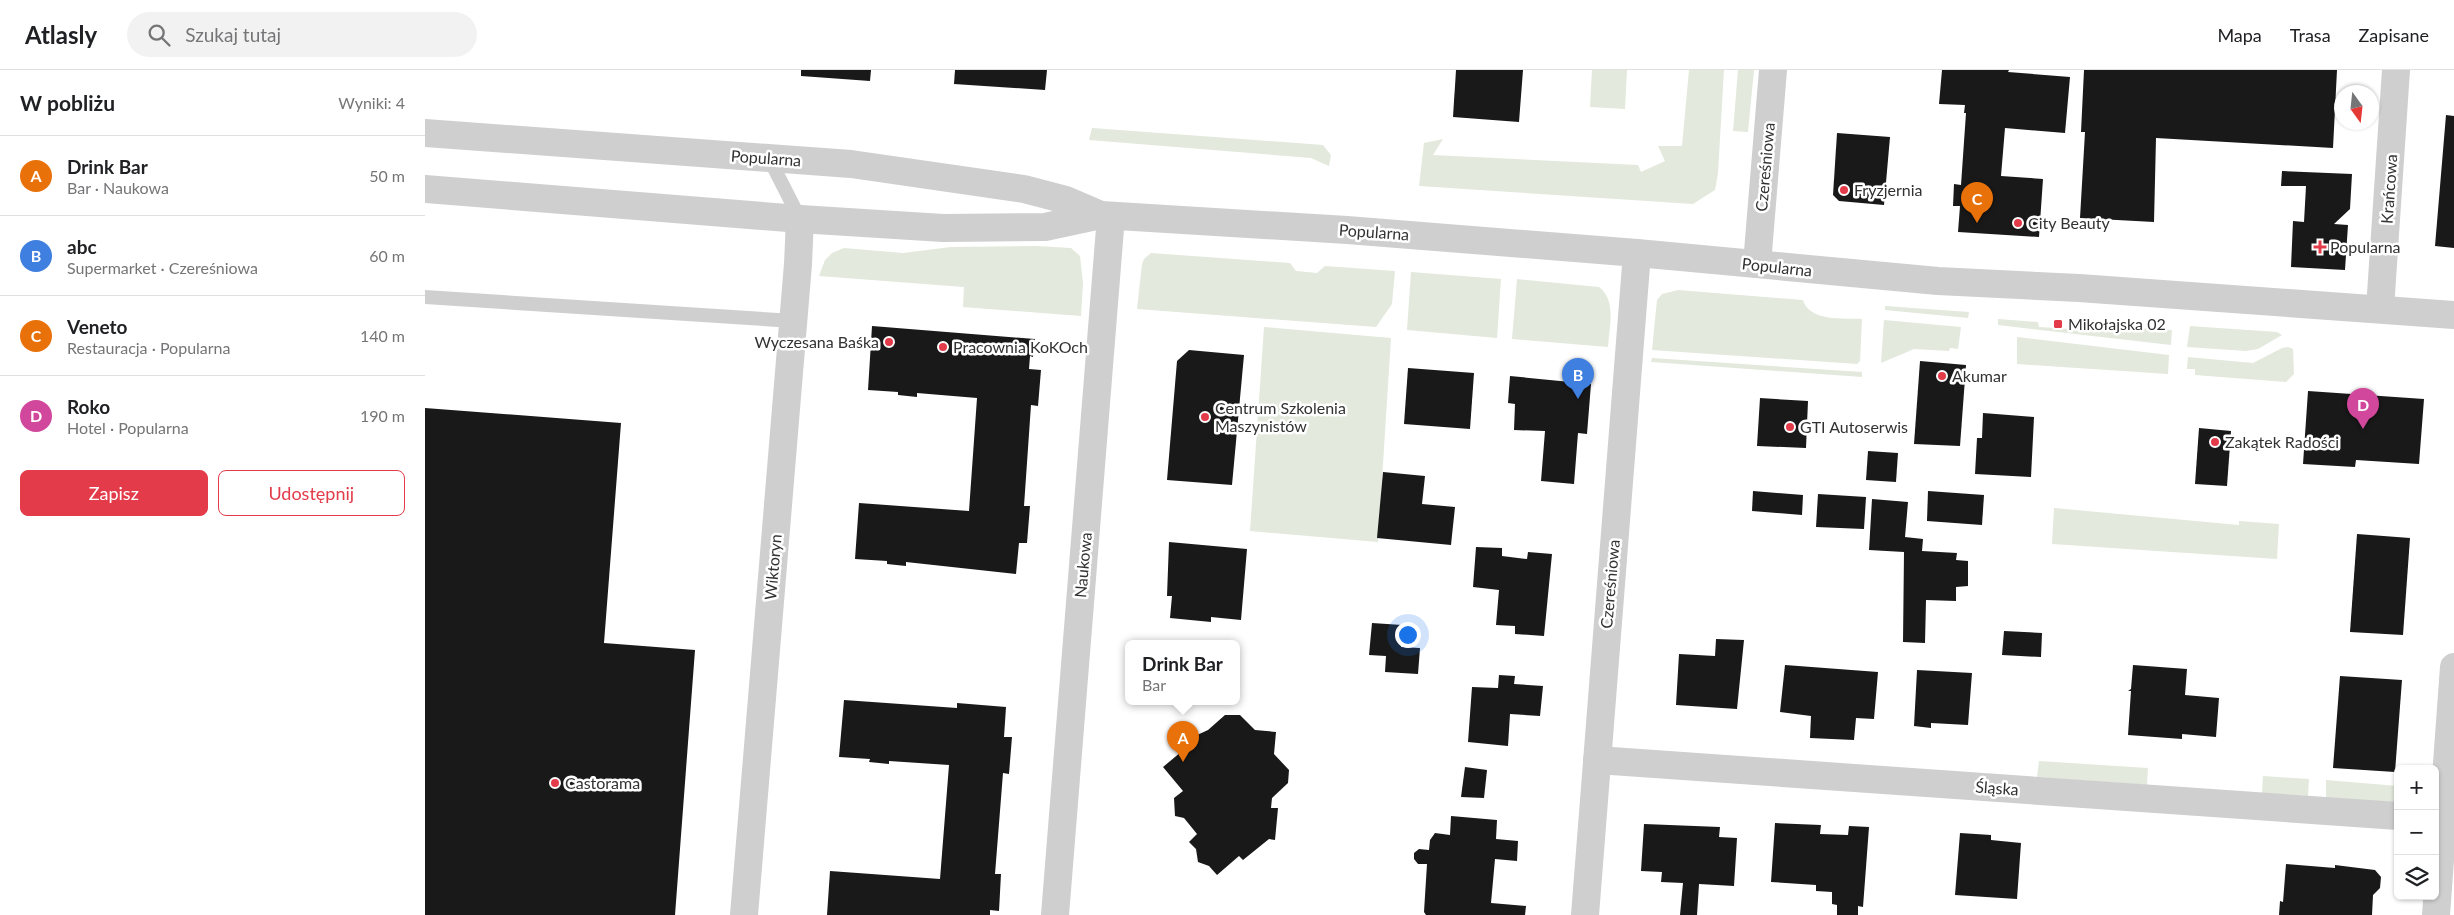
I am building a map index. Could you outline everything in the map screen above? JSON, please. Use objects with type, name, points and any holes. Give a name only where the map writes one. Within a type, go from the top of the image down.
[{"type":"street","name":"Czereśniowa","points":[[1757,264],[1773,70]]},
{"type":"street","name":"Krańcowa","points":[[2380,309],[2396,70]]},
{"type":"street","name":"Popularna","points":[[425,133],[769,158],[879,168],[1024,189],[1065,200],[1106,216]]},
{"type":"street","name":"Popularna","points":[[425,189],[800,219],[943,228],[1045,227],[1106,216],[1347,230],[1637,253],[1938,281],[2079,288],[2454,315]]},
{"type":"street","name":"Naukowa","points":[[1055,915],[1106,216]]},
{"type":"street","name":"Wiktoryn","points":[[744,915],[800,219]]},
{"type":"street","name":"Czereśniowa","points":[[1585,915],[1637,253]]},
{"type":"street","points":[[2436,915],[2454,666]]},
{"type":"street","name":"Śląska","points":[[1597,760],[2394,816]]},
{"type":"lane","points":[[769,158],[800,219]]},
{"type":"lane","points":[[425,297],[793,322]]},
{"type":"shaded area","points":[[1592,70],[1627,70],[1625,109],[1590,107]]},
{"type":"shaded area","points":[[1689,70],[1724,70],[1718,173],[1715,190],[1693,204],[1419,186],[1424,143],[1443,139],[1433,155],[1638,165],[1641,172],[1665,161],[1658,146],[1682,146]]},
{"type":"shaded area","points":[[1738,70],[1754,70],[1748,132],[1733,131]]},
{"type":"shaded area","points":[[1092,128],[1323,145],[1331,155],[1329,166],[1311,158],[1089,140]]},
{"type":"shaded area","points":[[1036,246],[1071,248],[1080,256],[1083,283],[1081,316],[963,307],[964,287],[819,276],[825,260],[832,253],[844,248],[903,253],[951,247]]},
{"type":"shaded area","points":[[1151,253],[1290,263],[1296,271],[1317,273],[1325,266],[1395,271],[1392,304],[1376,327],[1137,309],[1142,264],[1144,259]]},
{"type":"shaded area","points":[[1411,272],[1501,279],[1497,338],[1407,330]]},
{"type":"shaded area","points":[[1517,279],[1599,287],[1605,293],[1610,307],[1608,347],[1512,339]]},
{"type":"shaded area","points":[[1678,290],[1803,300],[1812,312],[1820,315],[1862,319],[1860,361],[1857,364],[1652,350],[1657,300],[1662,294]]},
{"type":"shaded area","points":[[1885,306],[1969,312],[1968,318],[1885,310]]},
{"type":"shaded area","points":[[1998,319],[2038,322],[2039,327],[2070,329],[2073,324],[2172,330],[2171,345],[1998,325]]},
{"type":"shaded area","points":[[1884,320],[1961,327],[1958,349],[1950,348],[1949,351],[1914,349],[1881,363]]},
{"type":"shaded area","points":[[2190,326],[2277,332],[2282,335],[2258,349],[2246,351],[2187,347]]},
{"type":"shaded area","points":[[1264,327],[1391,338],[1378,542],[1250,531]]},
{"type":"shaded area","points":[[2017,337],[2169,355],[2168,374],[2017,364]]},
{"type":"shaded area","points":[[2288,347],[2293,349],[2294,374],[2286,382],[2195,375],[2195,369],[2187,369],[2188,357],[2253,363],[2282,348]]},
{"type":"shaded area","points":[[1652,358],[1862,372],[1862,377],[1651,362]]},
{"type":"shaded area","points":[[2054,508],[2239,525],[2239,521],[2279,524],[2277,559],[2052,544]]},
{"type":"shaded area","points":[[2039,761],[2148,768],[2147,785],[2037,777]]},
{"type":"shaded area","points":[[2263,776],[2309,779],[2308,796],[2262,793]]},
{"type":"shaded area","points":[[2326,780],[2394,786],[2394,803],[2326,798]]},
{"type":"building","points":[[801,70],[871,70],[870,81],[801,76]]},
{"type":"building","points":[[955,70],[1047,70],[1045,90],[954,84]]},
{"type":"building","points":[[1456,70],[1523,70],[1519,122],[1453,117]]},
{"type":"building","points":[[1942,70],[2009,70],[2008,72],[2070,77],[2065,133],[2005,128],[2001,176],[2043,179],[2039,237],[1958,232],[1960,206],[1953,206],[1954,184],[1961,185],[1966,113],[1964,113],[1965,105],[1939,104]]},
{"type":"building","points":[[2084,70],[2337,70],[2336,85],[2334,85],[2333,148],[2156,138],[2154,222],[2080,218],[2085,132],[2081,132]]},
{"type":"building","points":[[2446,115],[2454,116],[2454,248],[2435,246]]},
{"type":"building","points":[[1837,133],[1890,137],[1884,205],[1839,201],[1833,195]]},
{"type":"building","points":[[2282,171],[2352,174],[2350,209],[2334,224],[2348,225],[2345,270],[2291,267],[2293,221],[2304,222],[2306,186],[2281,186]]},
{"type":"building","points":[[872,326],[1035,339],[1033,357],[1030,356],[1029,369],[1041,370],[1038,406],[1031,405],[1024,506],[1030,506],[1027,543],[1019,543],[1016,574],[906,562],[906,566],[887,564],[887,561],[855,559],[859,503],[969,511],[977,398],[917,393],[917,397],[898,395],[898,392],[868,390]]},
{"type":"building","points":[[1189,350],[1244,355],[1232,485],[1167,480],[1177,361]]},
{"type":"building","points":[[1920,361],[1966,365],[1960,446],[1914,444]]},
{"type":"building","points":[[1408,368],[1474,373],[1470,429],[1404,424]]},
{"type":"building","points":[[1510,376],[1591,384],[1587,434],[1578,433],[1574,484],[1541,481],[1545,431],[1514,430],[1515,404],[1508,403]]},
{"type":"building","points":[[2308,391],[2424,399],[2419,464],[2356,460],[2355,467],[2303,464]]},
{"type":"building","points":[[1760,398],[1808,401],[1806,448],[1757,446]]},
{"type":"building","name":"Castorama","points":[[425,408],[621,423],[604,643],[695,650],[675,915],[425,915]]},
{"type":"building","points":[[1983,413],[2034,417],[2031,477],[1975,474],[1977,438],[1982,438]]},
{"type":"building","points":[[2199,428],[2231,431],[2227,486],[2195,484]]},
{"type":"building","points":[[1868,451],[1898,453],[1896,482],[1866,480]]},
{"type":"building","points":[[1383,472],[1425,476],[1422,504],[1455,507],[1451,545],[1377,538]]},
{"type":"building","points":[[1753,491],[1803,495],[1802,515],[1752,511]]},
{"type":"building","points":[[1928,491],[1984,495],[1982,525],[1927,521]]},
{"type":"building","points":[[1818,494],[1866,497],[1864,529],[1816,527]]},
{"type":"building","points":[[1872,499],[1908,502],[1905,537],[1923,539],[1922,551],[1957,553],[1956,560],[1968,561],[1968,586],[1956,587],[1956,601],[1926,600],[1925,643],[1903,642],[1904,552],[1869,550]]},
{"type":"building","points":[[2357,534],[2410,538],[2403,635],[2350,632]]},
{"type":"building","points":[[1169,542],[1247,549],[1241,620],[1211,617],[1211,622],[1170,618],[1172,596],[1167,596]]},
{"type":"building","points":[[1476,547],[1502,548],[1502,556],[1527,559],[1528,552],[1552,554],[1544,636],[1515,634],[1515,626],[1496,625],[1499,590],[1473,587]]},
{"type":"building","points":[[1372,623],[1402,625],[1401,647],[1420,648],[1418,674],[1385,672],[1386,656],[1369,655]]},
{"type":"building","points":[[2004,631],[2042,633],[2041,657],[2002,655]]},
{"type":"building","points":[[1716,639],[1744,640],[1737,709],[1676,705],[1679,654],[1715,656]]},
{"type":"building","points":[[1785,665],[1878,672],[1874,719],[1856,718],[1854,740],[1810,738],[1811,716],[1780,712]]},
{"type":"building","points":[[2133,665],[2187,669],[2185,695],[2219,698],[2216,737],[2182,734],[2182,739],[2128,735],[2131,691],[2128,691],[2131,689]]},
{"type":"building","points":[[1917,670],[1972,673],[1968,725],[1931,723],[1931,728],[1914,726]]},
{"type":"building","points":[[1499,675],[1515,676],[1514,684],[1543,686],[1540,716],[1510,714],[1508,746],[1468,742],[1472,687],[1498,688]]},
{"type":"building","points":[[2340,676],[2402,680],[2394,772],[2333,768]]},
{"type":"building","points":[[844,700],[957,708],[957,703],[1006,707],[1004,737],[1012,737],[1009,774],[1003,773],[995,874],[1001,874],[999,911],[990,910],[990,915],[827,915],[830,871],[940,879],[949,765],[889,761],[889,764],[869,762],[870,759],[839,757]]},
{"type":"building","points":[[1225,715],[1240,715],[1255,730],[1276,732],[1274,754],[1289,770],[1288,783],[1272,798],[1271,808],[1278,808],[1275,840],[1269,839],[1243,860],[1239,856],[1217,875],[1209,866],[1198,862],[1196,849],[1189,842],[1197,834],[1184,818],[1175,816],[1174,798],[1183,791],[1163,767],[1187,747],[1195,736],[1208,730]]},
{"type":"building","points":[[1465,767],[1487,770],[1484,798],[1461,797]]},
{"type":"building","points":[[1451,816],[1497,820],[1496,839],[1518,841],[1517,861],[1495,859],[1491,903],[1526,906],[1525,915],[1426,915],[1424,912],[1427,864],[1418,864],[1414,859],[1414,853],[1419,849],[1429,850],[1430,840],[1435,833],[1450,835]]},
{"type":"building","points":[[1775,823],[1821,825],[1820,834],[1848,835],[1849,826],[1869,827],[1863,907],[1858,906],[1858,915],[1837,915],[1837,905],[1832,904],[1832,892],[1816,891],[1816,885],[1771,882]]},
{"type":"building","points":[[1644,824],[1720,827],[1719,837],[1737,838],[1734,886],[1699,884],[1697,915],[1680,915],[1683,883],[1661,882],[1662,872],[1641,871]]},
{"type":"building","points":[[1960,833],[1991,835],[1991,840],[2021,843],[2017,899],[1955,895]]},
{"type":"building","points":[[2286,864],[2335,868],[2335,865],[2375,870],[2381,877],[2380,888],[2373,895],[2372,915],[2279,915],[2280,901],[2283,902]]},
{"type":"place","name":"Fryzjernia","points":[[1844,190]]},
{"type":"place","name":"Veneto","points":[[1977,223]]},
{"type":"place","name":"City Beauty","points":[[2018,223]]},
{"type":"place","name":"Popularna","points":[[2320,247]]},
{"type":"place","name":"Mikołajska 02","points":[[2058,324]]},
{"type":"place","name":"Wyczesana Baśka","points":[[889,342]]},
{"type":"place","name":"Pracownia KoKOch","points":[[943,347]]},
{"type":"place","name":"Akumar","points":[[1942,376]]},
{"type":"place","name":"abc","points":[[1578,399]]},
{"type":"place","name":"Centrum Szkolenia Maszynistów","points":[[1205,417]]},
{"type":"place","name":"GTI Autoserwis","points":[[1790,427]]},
{"type":"place","name":"Roko","points":[[2363,429]]},
{"type":"place","name":"Zakątek Radości","points":[[2215,442]]},
{"type":"place","name":"Drink Bar","points":[[1183,762]]},
{"type":"place","name":"Castorama","points":[[555,783]]}]
